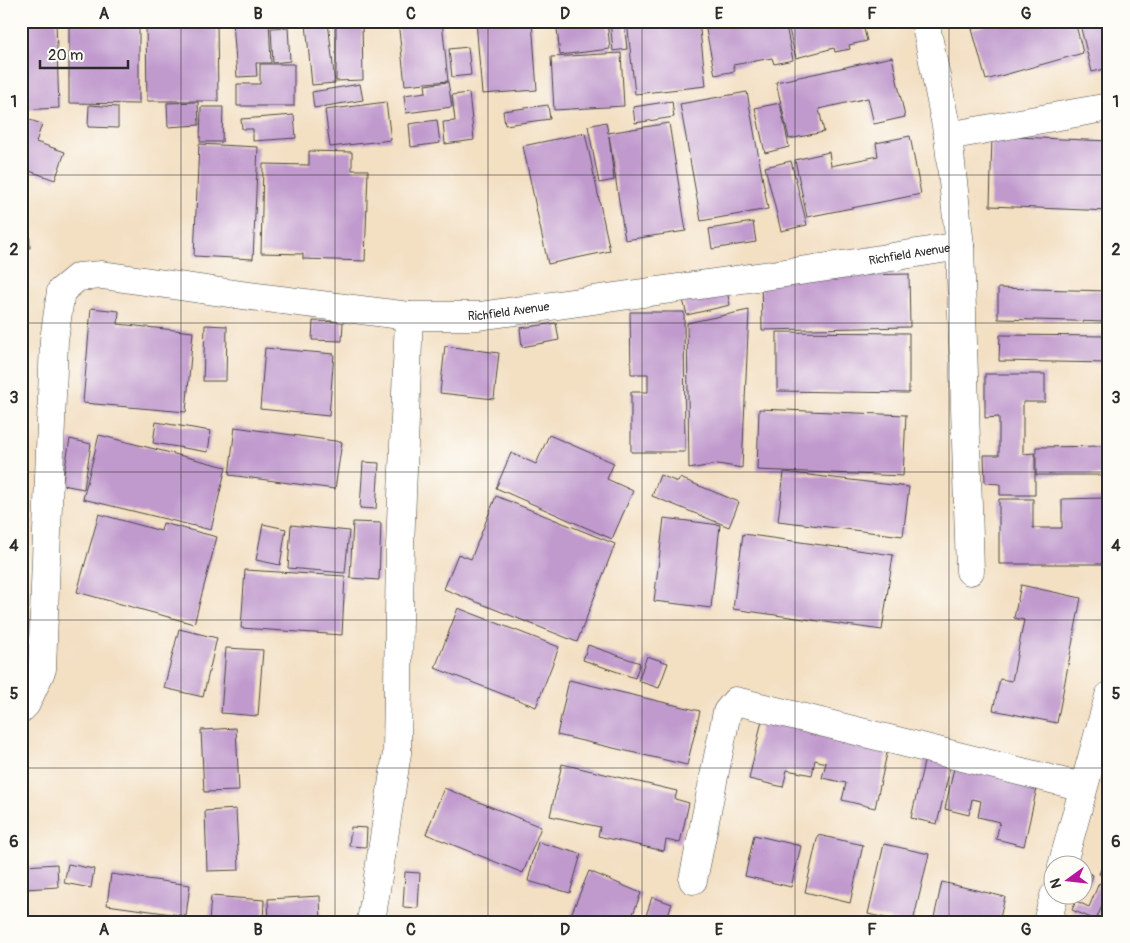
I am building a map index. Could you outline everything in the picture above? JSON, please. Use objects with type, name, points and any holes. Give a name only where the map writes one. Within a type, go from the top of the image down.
[{"type":"street","points":[[924,21],[948,136],[960,246],[970,571]]},
{"type":"street","points":[[948,136],[1109,106]]},
{"type":"street","name":"Richfield Avenue","points":[[21,709],[26,704],[42,669],[54,340],[61,292],[78,277],[102,276],[409,316],[479,316],[849,264],[960,246]]},
{"type":"street","points":[[371,922],[397,753],[400,547],[409,316]]},
{"type":"street","points":[[1065,856],[1109,696]]},
{"type":"street","points":[[693,880],[727,712],[736,701],[1083,787]]},
{"type":"street","points":[[1047,922],[1051,906]]},
{"type":"building","points":[[21,21],[56,21],[59,108],[21,110]]},
{"type":"building","points":[[69,21],[139,21],[139,104],[69,103]]},
{"type":"building","points":[[146,21],[217,21],[218,101],[147,101]]},
{"type":"building","points":[[233,21],[269,21],[271,63],[256,63],[257,76],[237,77]]},
{"type":"building","points":[[336,21],[362,21],[363,80],[336,81]]},
{"type":"building","points":[[398,21],[442,21],[448,81],[405,85]]},
{"type":"building","points":[[476,21],[532,21],[537,90],[482,94]]},
{"type":"building","points":[[556,21],[607,21],[610,49],[560,55]]},
{"type":"building","points":[[610,21],[624,21],[627,49],[613,51]]},
{"type":"building","points":[[627,21],[699,21],[706,86],[635,94]]},
{"type":"building","points":[[728,21],[785,21],[793,60],[774,64],[772,58],[733,65],[735,71],[715,75],[705,25]]},
{"type":"building","points":[[787,21],[862,21],[867,41],[849,45],[850,49],[835,52],[834,48],[796,58]]},
{"type":"building","points":[[1000,21],[1075,21],[1083,53],[986,80],[972,29]]},
{"type":"building","points":[[1079,21],[1109,21],[1109,68],[1092,72]]},
{"type":"building","points":[[328,22],[335,83],[312,85],[306,24]]},
{"type":"building","points":[[288,27],[290,61],[273,63],[271,28]]},
{"type":"building","points":[[468,47],[471,75],[452,77],[449,49]]},
{"type":"building","points":[[621,53],[624,106],[554,110],[551,57]]},
{"type":"building","points":[[892,57],[905,117],[874,124],[868,98],[819,109],[824,132],[789,139],[776,82]]},
{"type":"building","points":[[260,64],[294,64],[294,106],[237,106],[237,84],[260,84]]},
{"type":"building","points":[[448,82],[452,107],[406,113],[404,95],[426,92],[425,85]]},
{"type":"building","points":[[360,84],[363,100],[314,108],[312,92]]},
{"type":"building","points":[[747,92],[768,209],[701,221],[680,104]]},
{"type":"building","points":[[469,93],[474,140],[445,144],[443,122],[455,121],[452,95]]},
{"type":"building","points":[[672,101],[674,117],[635,123],[633,107]]},
{"type":"building","points":[[198,102],[199,125],[168,127],[167,103]]},
{"type":"building","points":[[386,102],[391,140],[330,147],[325,110]]},
{"type":"building","points":[[780,103],[789,147],[765,153],[755,108]]},
{"type":"building","points":[[89,105],[118,107],[118,128],[88,127]]},
{"type":"building","points":[[548,105],[550,119],[505,125],[503,111]]},
{"type":"building","points":[[201,107],[223,107],[222,142],[200,142]]},
{"type":"building","points":[[294,115],[296,138],[253,141],[253,129],[242,129],[241,119]]},
{"type":"building","points":[[24,118],[42,124],[36,142],[65,152],[55,180],[21,168],[21,127]]},
{"type":"building","points":[[437,120],[440,143],[411,147],[409,124]]},
{"type":"building","points":[[606,122],[608,133],[669,123],[686,231],[625,240],[609,136],[614,180],[599,183],[588,126]]},
{"type":"building","points":[[585,133],[610,251],[548,264],[523,146]]},
{"type":"building","points":[[910,136],[921,194],[807,217],[795,160],[829,152],[831,166],[878,156],[876,143]]},
{"type":"building","points":[[992,136],[1109,141],[1109,211],[990,206]]},
{"type":"building","points":[[199,144],[258,147],[253,259],[194,256]]},
{"type":"building","points":[[309,151],[352,152],[352,170],[368,170],[365,261],[303,259],[303,254],[261,253],[263,164],[309,165]]},
{"type":"building","points":[[791,161],[807,225],[781,231],[765,167]]},
{"type":"building","points":[[753,222],[756,242],[712,249],[709,229]]},
{"type":"building","points":[[21,223],[29,224],[30,248],[21,247]]},
{"type":"building","points":[[1104,235],[1109,235],[1109,260],[1104,260]]},
{"type":"building","points":[[909,274],[910,327],[762,330],[761,277]]},
{"type":"building","points":[[726,286],[730,305],[687,315],[682,296]]},
{"type":"building","points":[[998,288],[1109,291],[1109,322],[998,319]]},
{"type":"building","points":[[91,308],[119,311],[118,324],[193,332],[186,412],[83,403]]},
{"type":"building","points":[[749,310],[742,468],[718,464],[689,469],[687,323]]},
{"type":"building","points":[[630,312],[684,312],[685,452],[631,452],[631,392],[648,392],[648,374],[631,374]]},
{"type":"building","points":[[313,321],[343,322],[342,341],[312,340]]},
{"type":"building","points":[[556,323],[559,340],[522,347],[520,328]]},
{"type":"building","points":[[205,325],[227,326],[226,381],[203,381]]},
{"type":"building","points":[[777,332],[909,333],[909,393],[777,391]]},
{"type":"building","points":[[1000,335],[1109,336],[1109,363],[999,361]]},
{"type":"building","points":[[445,346],[499,353],[494,399],[440,393]]},
{"type":"building","points":[[265,348],[334,354],[329,416],[260,409]]},
{"type":"building","points":[[985,374],[1045,374],[1045,402],[1023,402],[1023,454],[1035,453],[1035,495],[1000,495],[1000,484],[985,483],[984,455],[999,455],[999,417],[985,418]]},
{"type":"building","points":[[759,409],[906,415],[903,476],[757,470]]},
{"type":"building","points":[[156,422],[211,431],[208,452],[153,443]]},
{"type":"building","points":[[235,427],[342,442],[335,489],[229,475]]},
{"type":"building","points":[[99,435],[226,467],[211,530],[83,499]]},
{"type":"building","points":[[549,435],[614,463],[607,479],[633,491],[612,539],[496,488],[511,453],[536,464]]},
{"type":"building","points":[[70,439],[91,444],[84,489],[62,485]]},
{"type":"building","points":[[1109,446],[1109,475],[1036,475],[1036,447]]},
{"type":"building","points":[[363,462],[379,463],[376,509],[360,508]]},
{"type":"building","points":[[784,472],[909,487],[903,536],[778,521]]},
{"type":"building","points":[[660,475],[678,482],[680,478],[739,502],[729,527],[652,496]]},
{"type":"building","points":[[496,496],[615,544],[577,642],[444,589],[458,554],[471,559]]},
{"type":"building","points":[[1105,498],[1105,564],[999,564],[999,499],[1033,499],[1033,528],[1062,528],[1062,499]]},
{"type":"building","points":[[99,514],[161,531],[163,523],[217,537],[194,624],[77,592]]},
{"type":"building","points":[[664,518],[720,525],[711,608],[654,601]]},
{"type":"building","points":[[353,522],[381,523],[379,580],[350,578]]},
{"type":"building","points":[[263,524],[286,529],[280,565],[256,560]]},
{"type":"building","points":[[291,525],[349,531],[345,573],[288,568]]},
{"type":"building","points":[[743,534],[893,555],[882,630],[733,609]]},
{"type":"building","points":[[245,570],[345,576],[342,635],[241,628]]},
{"type":"building","points":[[1021,585],[1081,598],[1057,723],[993,710],[1000,679],[1012,681],[1024,620],[1014,618]]},
{"type":"building","points":[[458,608],[559,647],[536,707],[435,668]]},
{"type":"building","points":[[179,629],[217,638],[203,697],[164,688]]},
{"type":"building","points":[[588,645],[640,663],[635,678],[583,660]]},
{"type":"building","points":[[226,648],[263,650],[258,716],[221,713]]},
{"type":"building","points":[[647,656],[668,663],[659,688],[638,681]]},
{"type":"building","points":[[569,680],[700,711],[687,765],[557,735]]},
{"type":"building","points":[[762,720],[888,749],[875,808],[842,800],[846,783],[822,778],[826,763],[815,760],[812,775],[787,770],[783,787],[749,779]]},
{"type":"building","points":[[236,728],[239,791],[204,792],[201,730]]},
{"type":"building","points":[[925,758],[951,764],[937,824],[911,818]]},
{"type":"building","points":[[955,763],[1038,783],[1024,846],[996,839],[1000,822],[978,817],[981,801],[972,799],[969,815],[945,809]]},
{"type":"building","points":[[562,764],[677,791],[675,799],[689,803],[680,843],[666,840],[664,851],[598,836],[600,827],[550,816]]},
{"type":"building","points":[[444,788],[541,827],[523,873],[426,834]]},
{"type":"building","points":[[236,809],[239,870],[207,871],[205,811]]},
{"type":"building","points":[[351,827],[367,828],[366,847],[349,846]]},
{"type":"building","points":[[754,835],[801,846],[791,887],[745,876]]},
{"type":"building","points":[[818,835],[863,845],[850,903],[805,892]]},
{"type":"building","points":[[538,842],[581,854],[570,893],[528,881]]},
{"type":"building","points":[[884,844],[929,854],[913,922],[902,922],[868,914]]},
{"type":"building","points":[[1109,850],[1109,878],[1099,874]]},
{"type":"building","points":[[57,864],[58,887],[25,889],[24,866]]},
{"type":"building","points":[[68,864],[94,869],[91,888],[64,883]]},
{"type":"building","points":[[589,871],[641,893],[630,922],[568,922]]},
{"type":"building","points":[[405,872],[420,873],[418,908],[403,907]]},
{"type":"building","points":[[111,874],[190,885],[186,916],[107,905]]},
{"type":"building","points":[[942,882],[1005,897],[999,922],[933,922]]},
{"type":"building","points":[[1099,883],[1109,887],[1109,902],[1106,908],[1102,906],[1096,920],[1072,910],[1074,906],[1092,906],[1092,900]]},
{"type":"building","points":[[211,896],[264,900],[263,922],[209,922]]},
{"type":"building","points":[[320,896],[321,922],[269,922],[268,899]]},
{"type":"building","points":[[652,897],[672,904],[665,922],[644,922]]},
{"type":"building","points":[[22,901],[29,922],[21,922]]},
{"type":"building","points":[[1103,910],[1109,912],[1109,922],[1099,922]]}]
